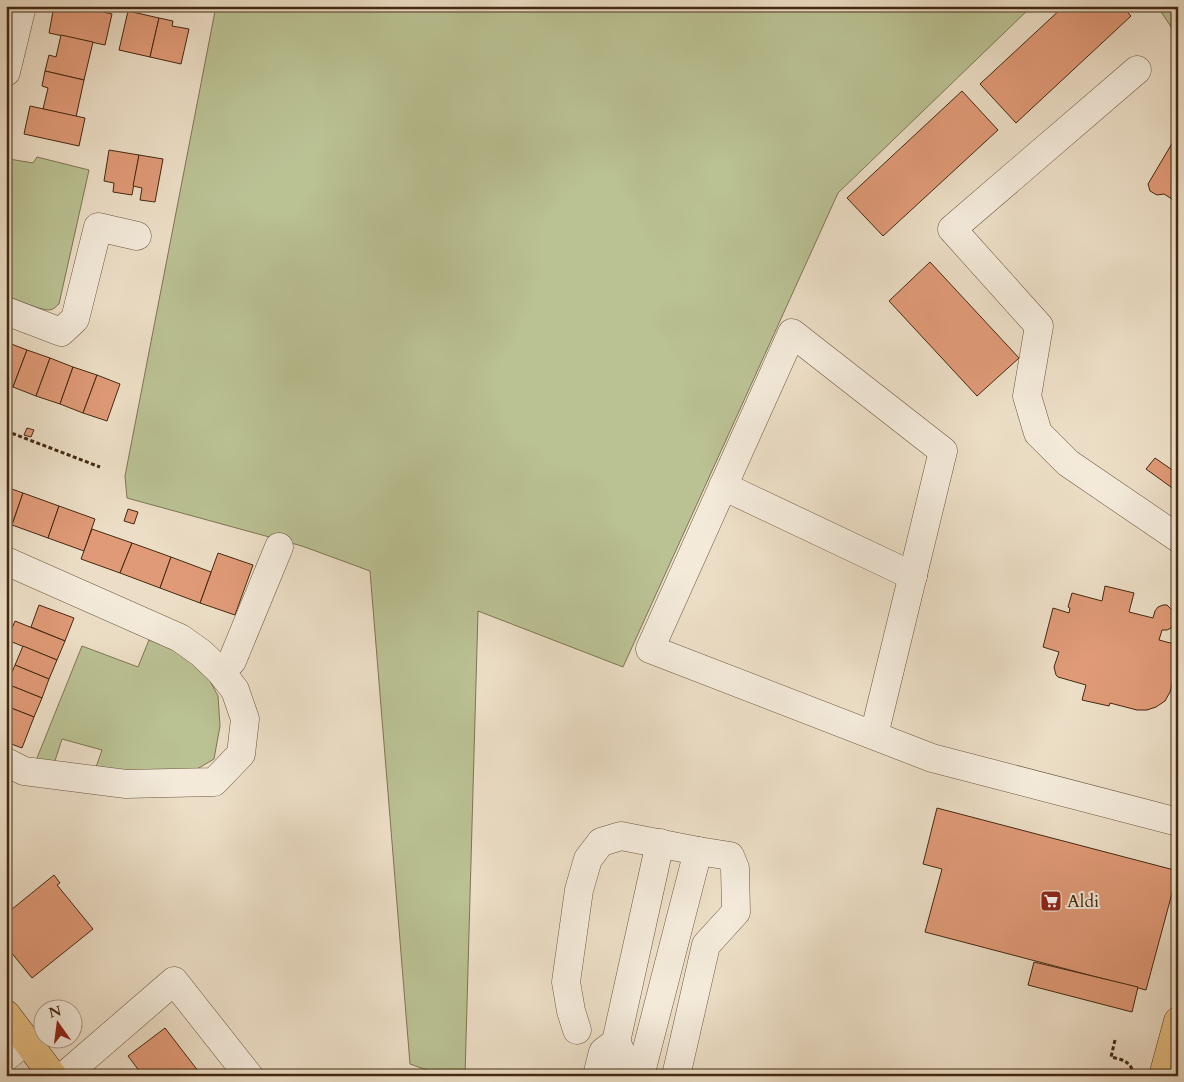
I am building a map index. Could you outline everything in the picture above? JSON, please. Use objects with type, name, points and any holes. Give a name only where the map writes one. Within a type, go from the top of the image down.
[{"type":"main road","points":[[6,1014],[16,1049],[53,1076]]},
{"type":"main road","points":[[1163,1076],[1178,1021]]},
{"type":"street","points":[[6,72],[22,6]]},
{"type":"street","points":[[1136,70],[952,228],[1038,326],[1027,396],[1038,433],[1068,463],[1178,538]]},
{"type":"street","points":[[6,311],[61,332],[75,319],[98,227],[137,236]]},
{"type":"street","points":[[874,735],[943,451],[792,333],[650,649],[932,758],[1178,822]]},
{"type":"street","points":[[723,486],[913,576]]},
{"type":"street","points":[[220,670],[232,661],[279,547]]},
{"type":"street","points":[[6,561],[180,638],[202,653],[220,670],[235,690],[245,719],[241,754],[214,782],[126,784],[24,771],[6,762]]},
{"type":"street","points":[[576,1030],[566,982],[579,890],[588,859],[601,842],[621,836],[730,856],[735,868],[736,912],[706,945],[676,1076]]},
{"type":"street","points":[[618,1076],[623,1056],[616,1042],[660,843]]},
{"type":"street","points":[[640,1076],[698,850]]},
{"type":"street","points":[[64,1076],[174,981],[249,1076]]},
{"type":"street","points":[[597,1076],[603,1052],[616,1042]]},
{"type":"path","points":[[6,431],[100,467]]},
{"type":"path","points":[[1115,1040],[1111,1057],[1131,1065],[1135,1076]]},
{"type":"green space","points":[[216,6],[1032,6],[838,193],[623,667],[478,611],[465,1076],[444,1076],[410,1064],[370,571],[302,546],[127,498],[125,476]]},
{"type":"green space","points":[[1157,6],[1178,6],[1178,37]]},
{"type":"green space","points":[[37,157],[89,170],[59,304],[54,309],[49,310],[6,296],[6,165],[9,159],[33,163]]},
{"type":"green space","points":[[149,640],[180,652],[208,677],[218,696],[220,726],[214,759],[192,772],[95,770],[102,750],[62,739],[53,767],[37,758],[82,646],[138,667]]},
{"type":"building","points":[[54,6],[78,6],[112,14],[105,45],[49,33]]},
{"type":"building","points":[[1064,6],[1122,6],[1131,16],[1016,123],[980,84]]},
{"type":"building","points":[[128,11],[159,18],[150,57],[119,50]]},
{"type":"building","points":[[159,18],[173,21],[172,26],[189,29],[181,64],[150,57]]},
{"type":"building","points":[[61,35],[93,42],[84,80],[45,71],[49,55],[56,57]]},
{"type":"building","points":[[45,71],[84,80],[76,117],[43,109],[48,88],[42,86]]},
{"type":"building","points":[[962,91],[998,130],[883,236],[847,198]]},
{"type":"building","points":[[30,106],[85,118],[79,146],[24,134]]},
{"type":"building","points":[[1177,135],[1178,209],[1174,206],[1172,199],[1164,194],[1157,195],[1150,191],[1148,184]]},
{"type":"building","points":[[109,150],[139,155],[132,195],[113,192],[114,183],[104,181]]},
{"type":"building","points":[[139,155],[163,159],[155,202],[140,200],[142,188],[133,186]]},
{"type":"building","points":[[930,262],[1019,358],[977,396],[889,301]]},
{"type":"building","points":[[6,342],[27,350],[13,387],[8,385],[6,390]]},
{"type":"building","points":[[27,350],[50,358],[36,396],[13,387]]},
{"type":"building","points":[[50,358],[73,367],[60,404],[36,396]]},
{"type":"building","points":[[73,367],[97,375],[83,413],[60,404]]},
{"type":"building","points":[[97,375],[120,384],[107,421],[83,413]]},
{"type":"building","points":[[27,428],[34,430],[31,437],[24,435]]},
{"type":"building","points":[[1155,458],[1178,474],[1178,487],[1175,490],[1146,469]]},
{"type":"building","points":[[6,487],[23,493],[12,525],[6,523]]},
{"type":"building","points":[[23,493],[59,506],[48,538],[12,525]]},
{"type":"building","points":[[59,506],[95,519],[84,551],[48,538]]},
{"type":"building","points":[[128,509],[138,512],[134,524],[124,521]]},
{"type":"building","points":[[92,529],[132,543],[120,573],[81,559]]},
{"type":"building","points":[[132,543],[171,557],[160,588],[120,573]]},
{"type":"building","points":[[218,553],[253,565],[235,615],[200,603]]},
{"type":"building","points":[[171,557],[211,572],[200,603],[160,588]]},
{"type":"building","points":[[1105,586],[1134,593],[1129,612],[1153,618],[1158,607],[1163,605],[1167,605],[1173,611],[1174,622],[1171,628],[1162,630],[1159,640],[1178,645],[1178,662],[1170,692],[1165,701],[1156,707],[1147,710],[1137,710],[1110,703],[1109,706],[1082,700],[1086,685],[1058,677],[1054,667],[1059,652],[1043,647],[1053,608],[1069,613],[1070,608],[1068,607],[1072,593],[1102,601]]},
{"type":"building","points":[[39,605],[74,618],[65,641],[31,627]]},
{"type":"building","points":[[15,621],[65,641],[57,660],[7,640]]},
{"type":"building","points":[[23,646],[57,660],[49,679],[15,665]]},
{"type":"building","points":[[15,665],[49,679],[42,698],[7,684]]},
{"type":"building","points":[[7,684],[42,698],[34,717],[6,706]]},
{"type":"building","points":[[6,706],[34,717],[22,748],[6,742]]},
{"type":"building","name":"Aldi","points":[[937,808],[1178,871],[1146,990],[925,932],[942,869],[923,864]]},
{"type":"building","points":[[54,875],[60,883],[57,885],[93,929],[32,978],[6,946],[6,914]]},
{"type":"building","points":[[1034,962],[1138,987],[1132,1012],[1028,985]]},
{"type":"building","points":[[165,1028],[202,1076],[143,1076],[128,1056]]},
{"type":"place","name":"Aldi","points":[[1051,901]]}]
